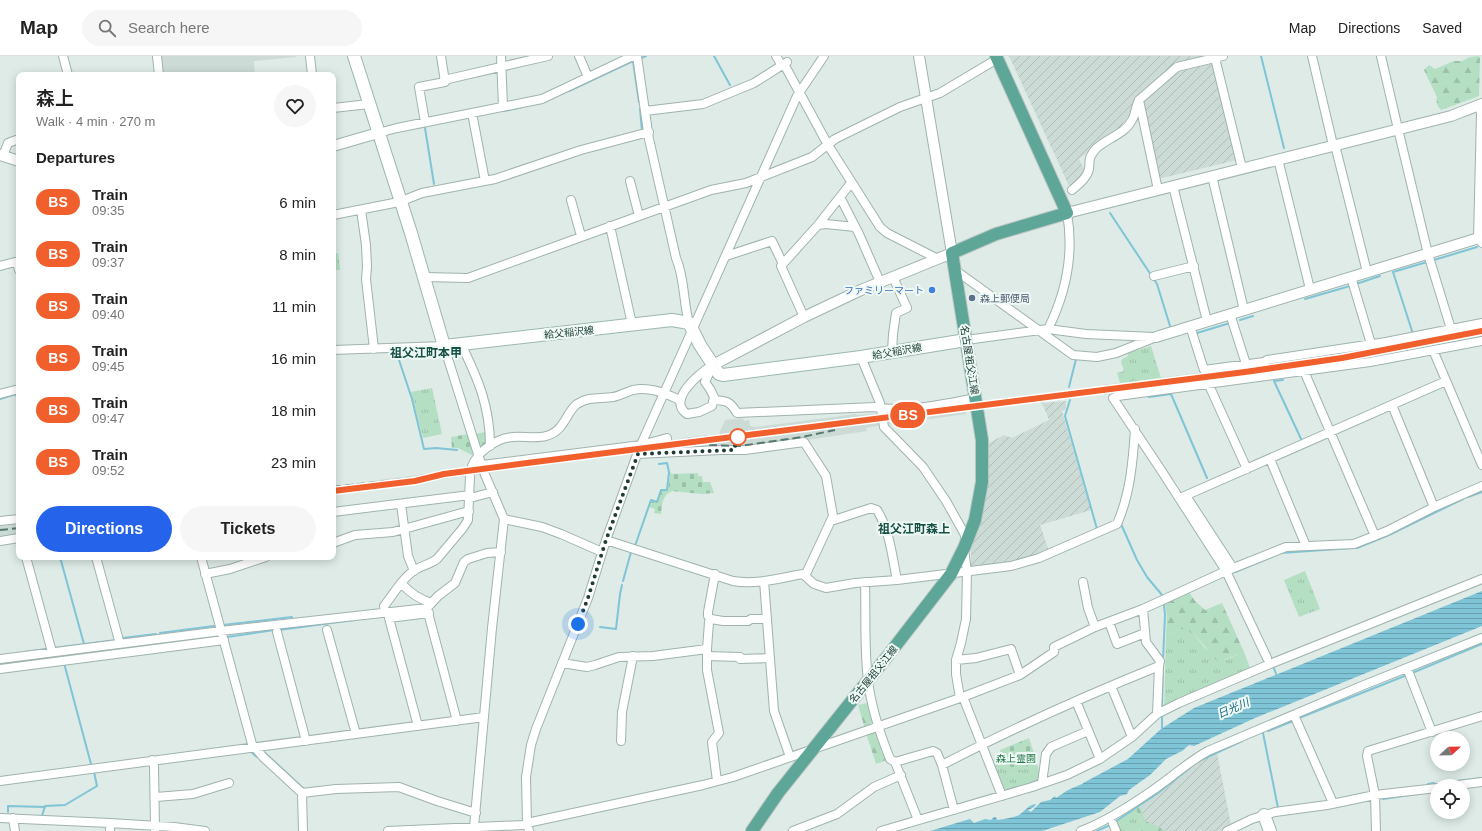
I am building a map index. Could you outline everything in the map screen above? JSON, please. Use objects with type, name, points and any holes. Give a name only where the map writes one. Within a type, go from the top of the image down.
[{"type":"main road","points":[[354,56],[362,76],[378,133],[401,201],[444,346]]},
{"type":"main road","points":[[952,253],[996,234],[1067,213],[996,58]]},
{"type":"main road","name":"名古屋祖父江線","points":[[752,831],[778,793],[951,574],[975,520],[980,497],[982,475],[982,440],[952,253]]},
{"type":"main road","name":"給父稲沢線","points":[[444,346],[672,320],[691,327],[700,345],[719,374],[723,375],[861,357],[966,340]]},
{"type":"main road","points":[[1264,815],[1270,831]]},
{"type":"street","points":[[63,56],[67,72]]},
{"type":"street","points":[[157,56],[159,72]]},
{"type":"street","points":[[310,56],[312,72]]},
{"type":"street","points":[[441,56],[444,80]]},
{"type":"street","points":[[501,56],[503,107]]},
{"type":"street","points":[[425,122],[419,86],[445,82],[444,80],[548,56]]},
{"type":"street","points":[[579,56],[588,77]]},
{"type":"street","points":[[336,145],[425,122],[542,99],[633,56]]},
{"type":"street","points":[[637,56],[645,111],[664,208],[679,266],[686,312],[691,327]]},
{"type":"street","points":[[776,56],[801,90],[828,145],[880,227],[886,233],[938,259]]},
{"type":"street","points":[[528,827],[526,777],[531,744],[588,598],[606,540],[641,445],[691,327],[726,256],[801,90],[824,56]]},
{"type":"street","points":[[713,365],[704,382],[712,392],[714,400],[712,406],[706,410],[686,414],[682,411],[679,402],[684,392],[697,376],[713,365],[804,317],[880,282],[952,253],[919,56]]},
{"type":"street","points":[[1312,56],[1367,272]]},
{"type":"street","points":[[1382,56],[1428,254],[1451,329]]},
{"type":"street","points":[[1072,190],[1086,176],[1089,168],[1088,160],[1095,150],[1118,135],[1132,121],[1136,105],[1139,100],[1177,67],[1219,57],[1242,168]]},
{"type":"street","points":[[424,277],[468,278],[711,190],[746,183],[762,178],[812,157],[835,139],[888,113],[940,93],[996,58]]},
{"type":"street","points":[[645,111],[703,104],[754,83],[783,65]]},
{"type":"street","points":[[1139,100],[1158,190]]},
{"type":"street","points":[[336,108],[369,104]]},
{"type":"street","points":[[955,270],[1073,355],[1096,357],[1116,353],[1156,337],[1190,326],[1367,272],[1481,240],[1481,104],[1451,116],[1067,213],[1070,252],[1065,285],[1056,313],[1048,328]]},
{"type":"street","points":[[472,113],[485,181]]},
{"type":"street","points":[[336,214],[401,201],[422,193],[485,181],[581,150],[649,132]]},
{"type":"street","points":[[16,140],[8,142],[2,156],[16,160]]},
{"type":"street","points":[[1278,159],[1310,290]]},
{"type":"street","points":[[1212,176],[1244,310]]},
{"type":"street","points":[[630,181],[639,216]]},
{"type":"street","points":[[783,264],[818,225],[851,183]]},
{"type":"street","points":[[1173,186],[1207,321]]},
{"type":"street","points":[[840,197],[880,282]]},
{"type":"street","points":[[571,200],[581,236]]},
{"type":"street","points":[[361,210],[366,245],[366,279],[374,349]]},
{"type":"street","points":[[818,225],[826,224],[855,227]]},
{"type":"street","points":[[610,226],[632,324]]},
{"type":"street","points":[[726,256],[772,241],[783,264],[781,266],[804,317]]},
{"type":"street","points":[[0,266],[16,264]]},
{"type":"street","points":[[1154,276],[1194,266]]},
{"type":"street","points":[[892,352],[892,334],[896,313],[907,308],[893,277]]},
{"type":"street","points":[[1351,277],[1371,344]]},
{"type":"street","points":[[1230,314],[1246,364]]},
{"type":"street","points":[[1190,326],[1204,370],[1371,344],[1482,323]]},
{"type":"street","points":[[966,340],[1048,328],[1093,335],[1156,337]]},
{"type":"street","points":[[1267,658],[1229,570],[1183,497],[1113,398],[1208,383],[1370,362],[1482,340]]},
{"type":"street","points":[[461,344],[472,366],[484,397],[490,430],[490,446]]},
{"type":"street","points":[[336,350],[444,346],[482,465],[504,519],[474,828]]},
{"type":"street","points":[[1433,350],[1482,465]]},
{"type":"street","points":[[861,357],[881,409],[884,427],[923,468],[946,501],[964,533],[967,572],[966,619],[956,660],[956,674],[961,697],[982,744],[1002,796]]},
{"type":"street","points":[[1304,371],[1375,536]]},
{"type":"street","points":[[1183,497],[1446,381]]},
{"type":"street","points":[[1208,383],[1247,469]]},
{"type":"street","points":[[472,466],[475,459],[479,455],[490,446],[505,438],[546,436],[553,433],[562,425],[576,404],[587,398],[613,397],[634,390],[650,389],[680,400]]},
{"type":"street","points":[[0,394],[16,391]]},
{"type":"street","points":[[714,400],[726,401],[732,404],[737,413],[875,407],[892,410],[945,404],[976,398]]},
{"type":"street","points":[[1392,405],[1434,507]]},
{"type":"street","points":[[606,540],[733,581],[744,583],[803,574],[814,584],[826,588],[865,582],[897,580],[1010,566],[1032,561],[1117,524],[1126,497],[1134,449],[1135,429]]},
{"type":"street","points":[[482,465],[641,445],[667,438]]},
{"type":"street","points":[[638,454],[745,450],[804,442],[826,476],[833,516],[805,576]]},
{"type":"street","points":[[1270,459],[1306,546]]},
{"type":"street","points":[[385,612],[384,606],[401,583],[414,571],[432,563],[437,559],[463,528],[468,520],[470,477]]},
{"type":"street","points":[[388,831],[523,825],[528,827],[734,777],[1020,675],[1054,652],[1054,647],[1095,627],[1143,609],[1229,570],[1286,547],[1354,544],[1375,536],[1434,507],[1482,486]]},
{"type":"street","points":[[336,512],[470,497],[493,492]]},
{"type":"street","points":[[401,504],[403,529],[408,556],[414,571]]},
{"type":"street","points":[[830,521],[871,508],[877,510],[891,541],[897,580]]},
{"type":"street","points":[[336,542],[355,536],[393,532],[469,511]]},
{"type":"street","points":[[0,521],[16,519]]},
{"type":"street","points":[[504,519],[542,527],[602,552]]},
{"type":"street","points":[[0,541],[16,538]]},
{"type":"street","points":[[418,726],[389,618],[429,608],[442,592],[455,583],[464,562],[468,559],[487,553],[501,552]]},
{"type":"street","points":[[27,560],[52,652]]},
{"type":"street","points":[[97,560],[120,644]]},
{"type":"street","points":[[202,560],[252,744],[302,793],[303,831]]},
{"type":"street","points":[[205,574],[230,569],[257,560]]},
{"type":"street","points":[[715,574],[708,612],[708,616],[711,619],[723,621],[767,619]]},
{"type":"street","points":[[881,831],[1002,796],[1066,775],[1100,759],[1132,737],[1157,714],[1270,664],[1482,579]]},
{"type":"street","points":[[764,581],[774,711],[790,757]]},
{"type":"street","points":[[865,582],[868,680],[873,710],[890,759],[895,762],[918,820]]},
{"type":"street","points":[[1083,582],[1088,608],[1095,627]]},
{"type":"street","points":[[401,583],[407,590],[420,599],[429,608],[457,721]]},
{"type":"street","points":[[0,659],[221,631],[429,608]]},
{"type":"street","points":[[1143,609],[1146,642],[1160,661],[1157,714]]},
{"type":"street","points":[[711,619],[709,622],[707,670],[719,733],[712,742],[717,781]]},
{"type":"street","points":[[1109,622],[1116,644],[1145,633]]},
{"type":"street","points":[[327,630],[356,734]]},
{"type":"street","points":[[277,632],[306,741]]},
{"type":"street","points":[[1081,831],[1111,818],[1154,790],[1195,758],[1208,751],[1482,638]]},
{"type":"street","points":[[0,669],[224,640]]},
{"type":"street","points":[[956,660],[976,658],[1011,649],[1020,675]]},
{"type":"street","points":[[562,663],[586,666],[595,665],[619,657],[707,652],[740,657],[740,659],[770,658]]},
{"type":"street","points":[[621,741],[622,712],[633,656]]},
{"type":"street","points":[[942,765],[982,744],[1076,701],[1159,666]]},
{"type":"street","points":[[1407,668],[1432,731]]},
{"type":"street","points":[[1111,686],[1132,737]]},
{"type":"street","points":[[1076,701],[1100,759]]},
{"type":"street","points":[[1294,715],[1333,803]]},
{"type":"street","points":[[1435,731],[1482,716]]},
{"type":"street","points":[[0,780],[484,717]]},
{"type":"street","points":[[1042,783],[1046,754],[1051,747],[1088,731]]},
{"type":"street","points":[[1376,831],[1376,795],[1367,756],[1368,751],[1430,733]]},
{"type":"street","points":[[895,762],[932,751],[937,753],[942,765],[954,810]]},
{"type":"street","points":[[152,760],[154,766],[156,797],[155,828]]},
{"type":"street","points":[[793,831],[837,814],[874,787],[901,776]]},
{"type":"street","points":[[1470,784],[1482,782]]},
{"type":"street","points":[[156,797],[193,794],[229,783]]},
{"type":"street","points":[[302,793],[336,789],[399,786],[437,801],[476,813]]},
{"type":"street","points":[[1227,831],[1252,819],[1275,812],[1376,795],[1430,789]]},
{"type":"street","points":[[0,818],[110,827],[205,831]]},
{"type":"street","points":[[13,818],[15,831]]},
{"type":"shaded area","points":[[159,56],[296,56],[254,61],[255,72],[161,72]]},
{"type":"shaded area","points":[[1009,56],[1211,56],[1177,64],[1136,99],[1127,118],[1117,132],[1105,139],[1079,159],[1084,169],[1083,175],[1070,188]]},
{"type":"shaded area","points":[[1214,61],[1237,160],[1158,179],[1142,103],[1179,70]]},
{"type":"shaded area","points":[[1482,327],[1482,338],[1399,354],[1312,368],[1110,395],[1103,385],[1268,364],[1387,346]]},
{"type":"shaded area","points":[[1101,387],[1104,393],[982,409],[981,403]]},
{"type":"shaded area","points":[[1066,401],[1066,409],[1062,411],[1091,510],[1040,525],[1049,551],[1022,561],[971,570],[971,548],[974,541],[987,444],[1004,435],[1012,438],[1049,420],[1042,403]]},
{"type":"shaded area","points":[[973,403],[974,410],[966,411],[966,414],[885,425],[884,415]]},
{"type":"shaded area","points":[[880,413],[882,425],[866,428],[867,431],[748,449],[639,452],[642,446],[689,437],[719,434],[725,420],[743,418],[744,421],[749,420],[750,426],[756,427],[856,414]]},
{"type":"shaded area","points":[[638,447],[636,453],[487,473],[485,466]]},
{"type":"shaded area","points":[[480,467],[482,474],[336,493],[336,486]]},
{"type":"shaded area","points":[[16,524],[16,535],[0,538],[0,526]]},
{"type":"shaded area","points":[[1217,753],[1231,825],[1220,831],[1168,831],[1145,822],[1141,806],[1195,764]]},
{"type":"green space","points":[[1470,57],[1480,57],[1479,96],[1441,110],[1437,104],[1437,97],[1424,70],[1429,65],[1435,69],[1454,61],[1462,61]]},
{"type":"green space","points":[[336,253],[338,253],[340,270],[336,270]]},
{"type":"green space","points":[[1151,346],[1161,378],[1120,383],[1117,373],[1124,371],[1121,362],[1122,359],[1128,356],[1127,353]]},
{"type":"green space","points":[[432,388],[442,434],[423,438],[411,392]]},
{"type":"green space","points":[[489,431],[488,445],[481,450],[476,434]]},
{"type":"green space","points":[[469,434],[476,453],[472,455],[458,448],[452,448],[451,437]]},
{"type":"green space","points":[[670,472],[672,474],[698,473],[698,476],[702,476],[703,482],[710,482],[714,493],[702,494],[672,491],[664,498],[661,514],[654,513],[655,509],[649,507],[652,501],[657,502],[661,490],[668,491]]},
{"type":"green space","points":[[1305,571],[1320,609],[1299,617],[1284,580]]},
{"type":"green space","points":[[1189,592],[1195,601],[1205,610],[1222,603],[1244,652],[1218,662],[1190,629],[1181,629],[1166,636],[1167,616],[1165,603]]},
{"type":"green space","points":[[1181,629],[1190,629],[1205,648],[1225,660],[1244,652],[1251,670],[1164,710],[1166,636]]},
{"type":"green space","points":[[871,702],[877,725],[865,729],[858,705]]},
{"type":"green space","points":[[878,729],[889,759],[876,764],[866,733]]},
{"type":"green space","name":"森上霊園","points":[[1029,738],[1036,759],[1018,773],[1006,776],[1000,750]]},
{"type":"green space","points":[[1002,756],[1006,776],[1018,773],[1036,759],[1040,775],[1038,782],[1008,790],[1003,789],[993,760]]},
{"type":"green space","points":[[1141,806],[1145,821],[1168,831],[1145,831],[1136,809]]},
{"type":"green space","points":[[1136,809],[1145,831],[1118,831],[1115,823]]},
{"type":"water","name":"日光川","points":[[1482,591],[1482,626],[1255,718],[1194,746],[1189,745],[1182,751],[1166,759],[1150,775],[1129,790],[1127,794],[1120,796],[1100,812],[1042,831],[930,831],[970,819],[974,823],[985,819],[991,820],[994,817],[996,817],[997,820],[1018,816],[1029,807],[1036,804],[1028,810],[1031,812],[1041,802],[1050,800],[1055,796],[1056,798],[1068,790],[1128,759],[1161,729],[1194,708]]},
{"type":"waterway","points":[[641,58],[646,56]]},
{"type":"waterway","points":[[714,56],[730,85]]},
{"type":"waterway","points":[[1261,56],[1284,148]]},
{"type":"waterway","points":[[569,91],[633,61],[639,102]]},
{"type":"waterway","points":[[514,109],[522,107]]},
{"type":"waterway","points":[[640,109],[642,131]]},
{"type":"waterway","points":[[502,111],[510,110]]},
{"type":"waterway","points":[[425,128],[434,184]]},
{"type":"waterway","points":[[1110,213],[1157,284],[1170,326]]},
{"type":"waterway","points":[[1434,260],[1477,247]]},
{"type":"waterway","points":[[1413,334],[1393,272],[1427,262]]},
{"type":"waterway","points":[[1356,284],[1380,276]]},
{"type":"waterway","points":[[1305,299],[1350,286]]},
{"type":"waterway","points":[[1240,320],[1253,316]]},
{"type":"waterway","points":[[1197,333],[1230,323]]},
{"type":"waterway","points":[[396,351],[412,399],[424,449],[436,448],[457,450]]},
{"type":"waterway","points":[[1069,387],[1076,359]]},
{"type":"waterway","points":[[1283,380],[1274,381],[1302,441],[1300,442]]},
{"type":"waterway","points":[[0,399],[16,394]]},
{"type":"waterway","points":[[1149,397],[1171,394],[1207,478]]},
{"type":"waterway","points":[[1070,400],[1065,416],[1097,529]]},
{"type":"waterway","points":[[635,546],[651,500],[657,502],[661,490],[667,490],[669,472],[667,463],[659,464]]},
{"type":"waterway","points":[[1468,497],[1482,492]]},
{"type":"waterway","points":[[1357,548],[1389,535],[1463,499]]},
{"type":"waterway","points":[[1121,524],[1137,560],[1147,577],[1162,595]]},
{"type":"waterway","points":[[1281,553],[1352,548]]},
{"type":"waterway","points":[[623,581],[631,552]]},
{"type":"waterway","points":[[1235,572],[1272,557]]},
{"type":"waterway","points":[[61,560],[84,644]]},
{"type":"waterway","points":[[600,627],[616,629],[622,585]]},
{"type":"waterway","points":[[1163,660],[1164,605]]},
{"type":"waterway","points":[[223,625],[292,617]]},
{"type":"waterway","points":[[279,630],[354,620]]},
{"type":"waterway","points":[[160,633],[214,626]]},
{"type":"waterway","points":[[227,637],[274,630]]},
{"type":"waterway","points":[[123,638],[156,634]]},
{"type":"waterway","points":[[54,648],[116,640]]},
{"type":"waterway","points":[[1412,673],[1482,644]]},
{"type":"waterway","points":[[24,652],[48,649]]},
{"type":"waterway","points":[[64,663],[91,764]]},
{"type":"waterway","points":[[1162,708],[1163,664]]},
{"type":"waterway","points":[[1273,666],[1277,676]]},
{"type":"waterway","points":[[1299,718],[1407,675]]},
{"type":"waterway","points":[[1162,717],[1162,731]]},
{"type":"waterway","points":[[1268,731],[1293,721]]},
{"type":"waterway","points":[[1263,733],[1278,808]]},
{"type":"waterway","points":[[1199,761],[1242,741]]},
{"type":"waterway","points":[[249,752],[250,751],[257,757]]},
{"type":"waterway","points":[[264,752],[304,789]]},
{"type":"waterway","points":[[1115,822],[1158,793],[1191,767]]},
{"type":"waterway","points":[[42,816],[45,806],[65,805],[97,786],[95,772]]},
{"type":"waterway","points":[[1470,779],[1482,778]]},
{"type":"waterway","points":[[1383,799],[1429,792]]},
{"type":"waterway","points":[[8,812],[8,806],[45,807]]},
{"type":"waterway","points":[[1097,831],[1110,825]]},
{"type":"railway","points":[[336,487],[483,470],[1245,372],[1342,358],[1482,331]]},
{"type":"railway","points":[[709,445],[740,446],[802,437],[835,430]]},
{"type":"railway","points":[[0,530],[16,528]]},
{"type":"train","name":"BS","points":[[336,491],[415,481],[444,474],[527,463],[876,420],[1245,372],[1342,358],[1482,331]]},
{"type":"place","name":"ファミリーマート","points":[[932,290]]},
{"type":"place","name":"森上郵便局","points":[[972,298]]},
{"type":"district","name":"祖父江町本甲","points":[[426,353]]},
{"type":"district","name":"祖父江町森上","points":[[914,529]]},
{"type":"route","points":[[578,624],[588,598],[606,540],[638,454],[734,450],[738,437]]}]
